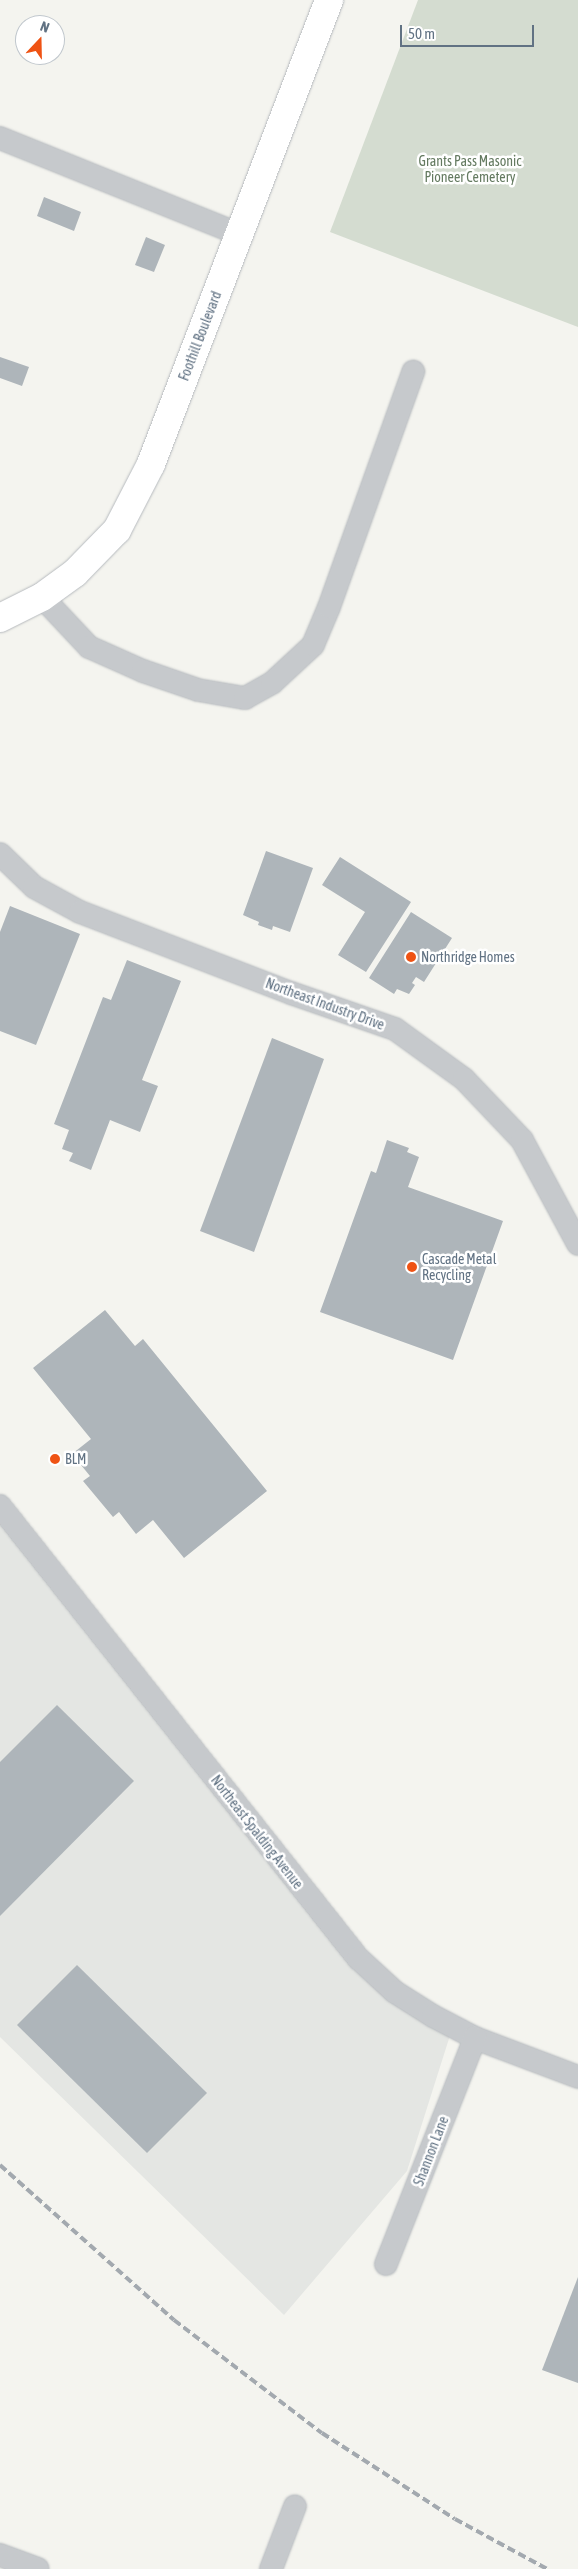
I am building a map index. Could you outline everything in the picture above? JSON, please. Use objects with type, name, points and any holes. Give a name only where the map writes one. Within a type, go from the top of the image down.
[{"type":"main road","name":"Foothill Boulevard","points":[[0,618],[42,597],[74,573],[117,530],[151,464],[329,0]]},
{"type":"street","points":[[0,138],[239,234]]},
{"type":"street","points":[[42,597],[89,647],[143,671],[198,690],[245,698],[272,683],[312,645],[328,607],[413,372]]},
{"type":"street","name":"Northeast Industry Drive","points":[[0,854],[34,887],[80,912],[291,993],[395,1029],[464,1079],[522,1140],[578,1244]]},
{"type":"street","name":"Northeast Spalding Avenue","points":[[0,1506],[358,1958],[395,1992],[433,2016],[475,2038],[578,2077]]},
{"type":"street","name":"Shannon Lane","points":[[386,2264],[475,2038]]},
{"type":"street","points":[[271,2569],[295,2506]]},
{"type":"street","points":[[0,2555],[38,2569]]},
{"type":"shaded area","points":[[0,1506],[330,1924],[453,2026],[407,2171],[284,2315],[0,2037]]},
{"type":"green space","name":"Grants Pass Masonic Pioneer Cemetery","points":[[418,0],[578,0],[578,327],[330,232]]},
{"type":"building","points":[[44,197],[81,212],[74,231],[37,216]]},
{"type":"building","points":[[146,237],[165,245],[154,272],[135,265]]},
{"type":"building","points":[[0,357],[29,367],[22,386],[0,378]]},
{"type":"building","points":[[266,851],[313,868],[290,932],[273,926],[272,930],[258,925],[259,922],[243,915]]},
{"type":"building","points":[[340,857],[411,902],[366,972],[338,955],[365,912],[322,885]]},
{"type":"building","points":[[10,906],[80,934],[36,1045],[0,1031],[0,932]]},
{"type":"building","name":"Northridge Homes","points":[[411,912],[452,938],[424,982],[416,977],[412,983],[415,985],[409,994],[397,989],[394,994],[369,978]]},
{"type":"building","points":[[127,960],[181,981],[142,1080],[158,1086],[140,1132],[110,1120],[91,1170],[69,1161],[73,1153],[62,1149],[69,1130],[54,1124],[103,997],[111,1000]]},
{"type":"building","points":[[272,1038],[324,1059],[254,1252],[200,1231]]},
{"type":"building","name":"Cascade Metal Recycling","points":[[387,1140],[409,1148],[407,1152],[419,1157],[408,1187],[503,1221],[453,1360],[320,1312],[371,1171],[376,1173]]},
{"type":"building","points":[[105,1310],[135,1346],[143,1339],[267,1491],[184,1558],[153,1520],[136,1534],[119,1512],[113,1517],[83,1481],[90,1476],[72,1454],[91,1439],[33,1368]]},
{"type":"building","points":[[57,1705],[134,1781],[0,1916],[0,1762]]},
{"type":"building","points":[[77,1965],[207,2093],[147,2153],[17,2025]]},
{"type":"building","points":[[578,2277],[578,2383],[542,2370]]},
{"type":"railway","points":[[0,2165],[174,2320],[322,2433],[455,2519],[547,2569]]},
{"type":"place","name":"Northridge Homes","points":[[411,957]]},
{"type":"place","name":"Cascade Metal Recycling","points":[[412,1267]]},
{"type":"place","name":"BLM","points":[[55,1459]]}]
